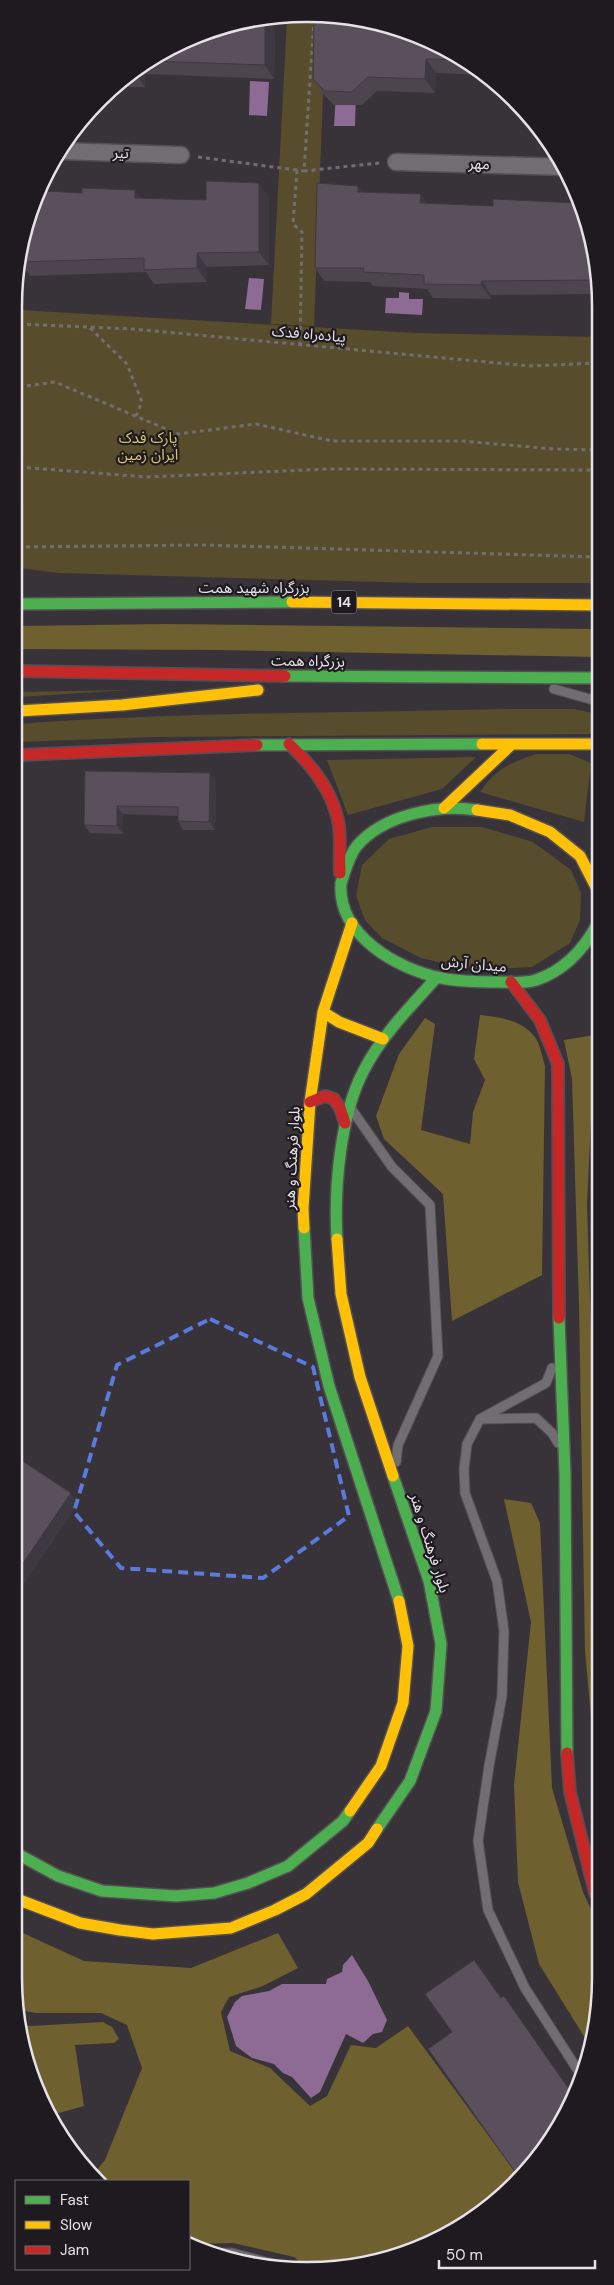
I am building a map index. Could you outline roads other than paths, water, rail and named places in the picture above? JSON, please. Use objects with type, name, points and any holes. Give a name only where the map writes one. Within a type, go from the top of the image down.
[{"type":"main road","points":[[27,591],[91,604]]},
{"type":"main road","name":"بزرگراه شهید همت","points":[[91,604],[358,602],[592,605]]},
{"type":"main road","name":"14","points":[[22,604],[91,604]]},
{"type":"main road","name":"بزرگراه همت","points":[[22,671],[366,678],[592,678]]},
{"type":"main road","points":[[22,711],[122,705],[366,678]]},
{"type":"main road","points":[[290,744],[316,772],[330,798],[338,822],[340,884]]},
{"type":"main road","points":[[22,755],[290,744],[592,744]]},
{"type":"main road","points":[[444,808],[512,744]]},
{"type":"main road","name":"میدان آرش","points":[[592,872],[565,841],[521,818],[487,810],[444,808],[405,815],[375,828],[351,852],[340,884],[345,912],[358,935],[382,954],[410,968],[437,977],[511,982],[539,979],[561,968],[579,952],[592,935]]},
{"type":"main road","name":"بلوار فرهنگ و هنر","points":[[22,1856],[58,1876],[102,1891],[176,1896],[214,1893],[248,1883],[288,1866],[343,1821],[381,1766],[403,1704],[408,1646],[397,1589],[329,1386],[308,1298],[302,1209],[310,1102],[323,1012],[352,924]]},
{"type":"main road","name":"بلوار فرهنگ و هنر","points":[[22,1901],[80,1923],[120,1930],[153,1934],[231,1928],[275,1910],[306,1894],[368,1843],[410,1781],[436,1711],[441,1644],[429,1581],[360,1377],[341,1294],[335,1209],[345,1123],[363,1071],[382,1039],[437,977]]},
{"type":"main road","points":[[511,982],[527,999],[539,1018],[552,1042],[558,1064],[559,1349],[565,1474],[567,1753],[570,1792],[592,1881]]},
{"type":"main road","points":[[323,1012],[339,1022],[382,1039]]},
{"type":"main road","points":[[310,1102],[321,1096],[331,1096],[340,1104],[345,1123]]},
{"type":"street","name":"تیر","points":[[69,151],[181,155]]},
{"type":"street","name":"مهر","points":[[396,162],[554,167]]},
{"type":"lane","points":[[520,679],[592,700]]},
{"type":"lane","points":[[350,1108],[392,1167],[430,1205],[438,1356],[398,1445],[395,1480]]},
{"type":"lane","points":[[559,1349],[546,1383],[480,1419],[467,1444],[464,1469],[465,1493],[497,1581],[504,1631],[502,1696],[478,1841],[488,1910],[525,1988],[577,2067]]},
{"type":"lane","points":[[480,1419],[536,1418],[552,1433],[558,1444],[565,1474]]},
{"type":"park label","name":"پارک فدک ایران زمین","points":[[148,446]]}]
